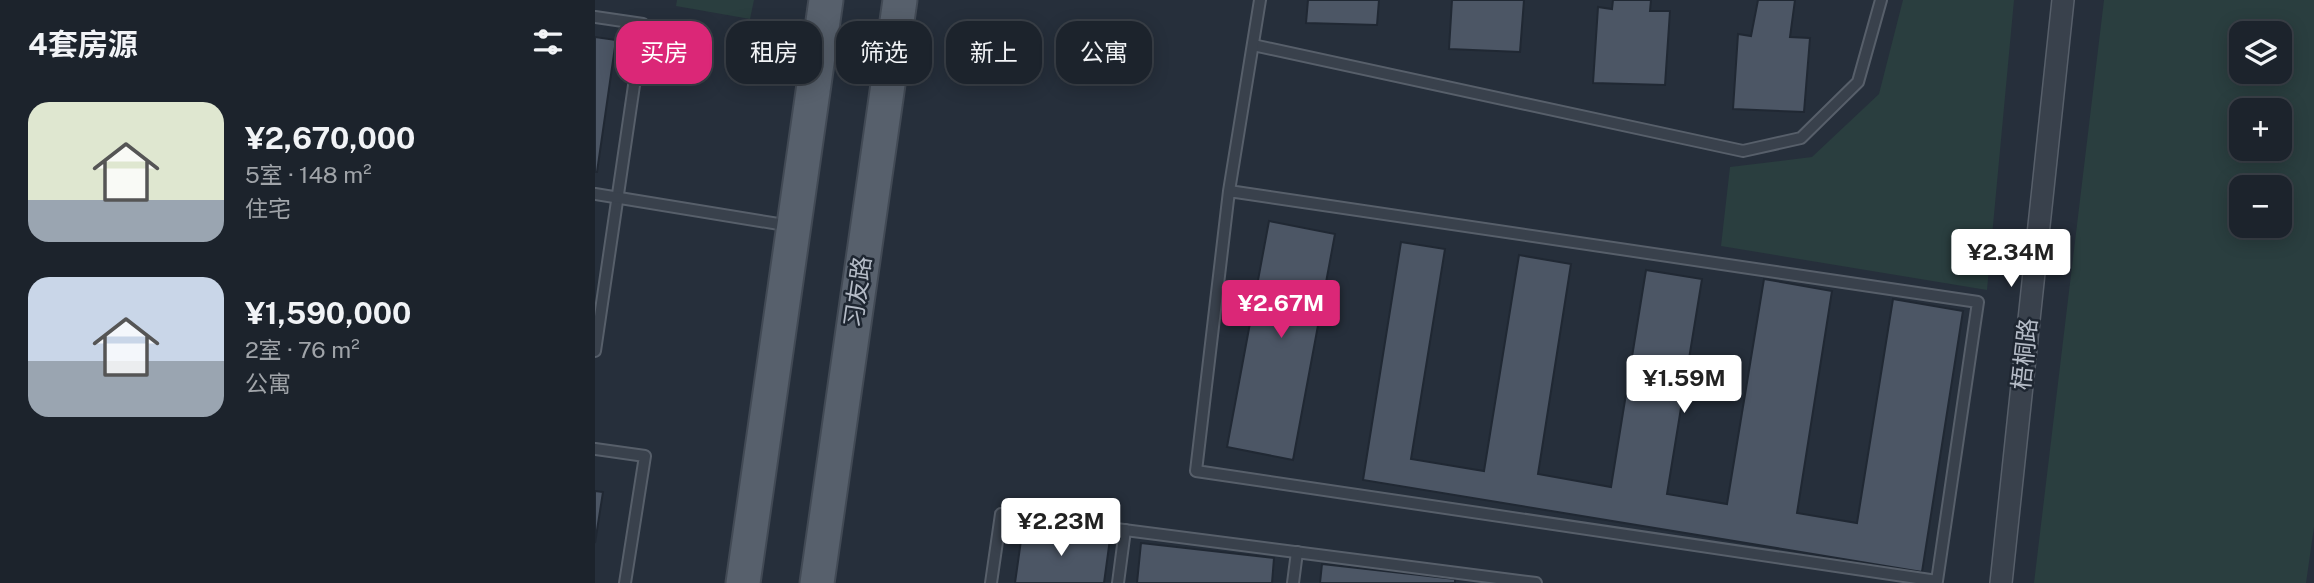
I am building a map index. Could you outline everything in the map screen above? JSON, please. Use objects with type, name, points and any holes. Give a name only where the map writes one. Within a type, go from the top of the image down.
[{"type":"main road","points":[[743,583],[826,0]]},
{"type":"main road","name":"习友路","points":[[817,583],[900,0]]},
{"type":"street","name":"梧桐路","points":[[2001,583],[2063,0]]},
{"type":"lane","points":[[1229,191],[1978,302],[1937,581],[1196,471],[1229,191],[1260,0]]},
{"type":"lane","points":[[1253,45],[1743,150],[1801,138],[1858,82],[1881,0]]},
{"type":"lane","points":[[595,17],[643,24],[595,351]]},
{"type":"lane","points":[[595,194],[794,226]]},
{"type":"lane","points":[[595,449],[645,456],[625,583]]},
{"type":"lane","points":[[991,583],[1001,514],[1297,552],[1479,579],[1536,583]]},
{"type":"lane","points":[[1118,583],[1125,530]]},
{"type":"lane","points":[[1293,583],[1297,552]]},
{"type":"green space","points":[[677,0],[754,0],[750,19],[676,6]]},
{"type":"green space","points":[[1903,0],[2014,0],[1987,290],[1721,246],[1730,167],[1812,157],[1879,94]]},
{"type":"green space","points":[[2104,0],[2314,0],[2314,527],[2306,583],[2034,583]]},
{"type":"building","points":[[1308,0],[1379,0],[1377,25],[1306,23]]},
{"type":"building","points":[[1452,0],[1524,0],[1520,52],[1449,49]]},
{"type":"building","points":[[1613,0],[1651,0],[1650,11],[1670,11],[1665,85],[1593,83],[1598,7],[1612,9]]},
{"type":"building","points":[[1758,0],[1795,0],[1790,37],[1810,38],[1804,112],[1733,109],[1738,34],[1751,36]]},
{"type":"building","points":[[595,37],[616,40],[595,172]]},
{"type":"building","points":[[1269,221],[1335,234],[1293,460],[1227,447]]},
{"type":"building","points":[[1401,242],[1445,249],[1411,459],[1484,471],[1519,255],[1571,264],[1538,474],[1611,487],[1646,270],[1702,279],[1667,494],[1727,504],[1764,279],[1832,291],[1797,513],[1857,523],[1893,299],[1963,311],[1922,572],[1363,480]]},
{"type":"building","points":[[595,491],[603,492],[595,543]]},
{"type":"building","points":[[1023,526],[1110,539],[1104,583],[1015,583]]},
{"type":"building","points":[[1141,543],[1274,558],[1272,583],[1137,583]]},
{"type":"building","points":[[1322,564],[1455,579],[1455,583],[1320,583]]}]
